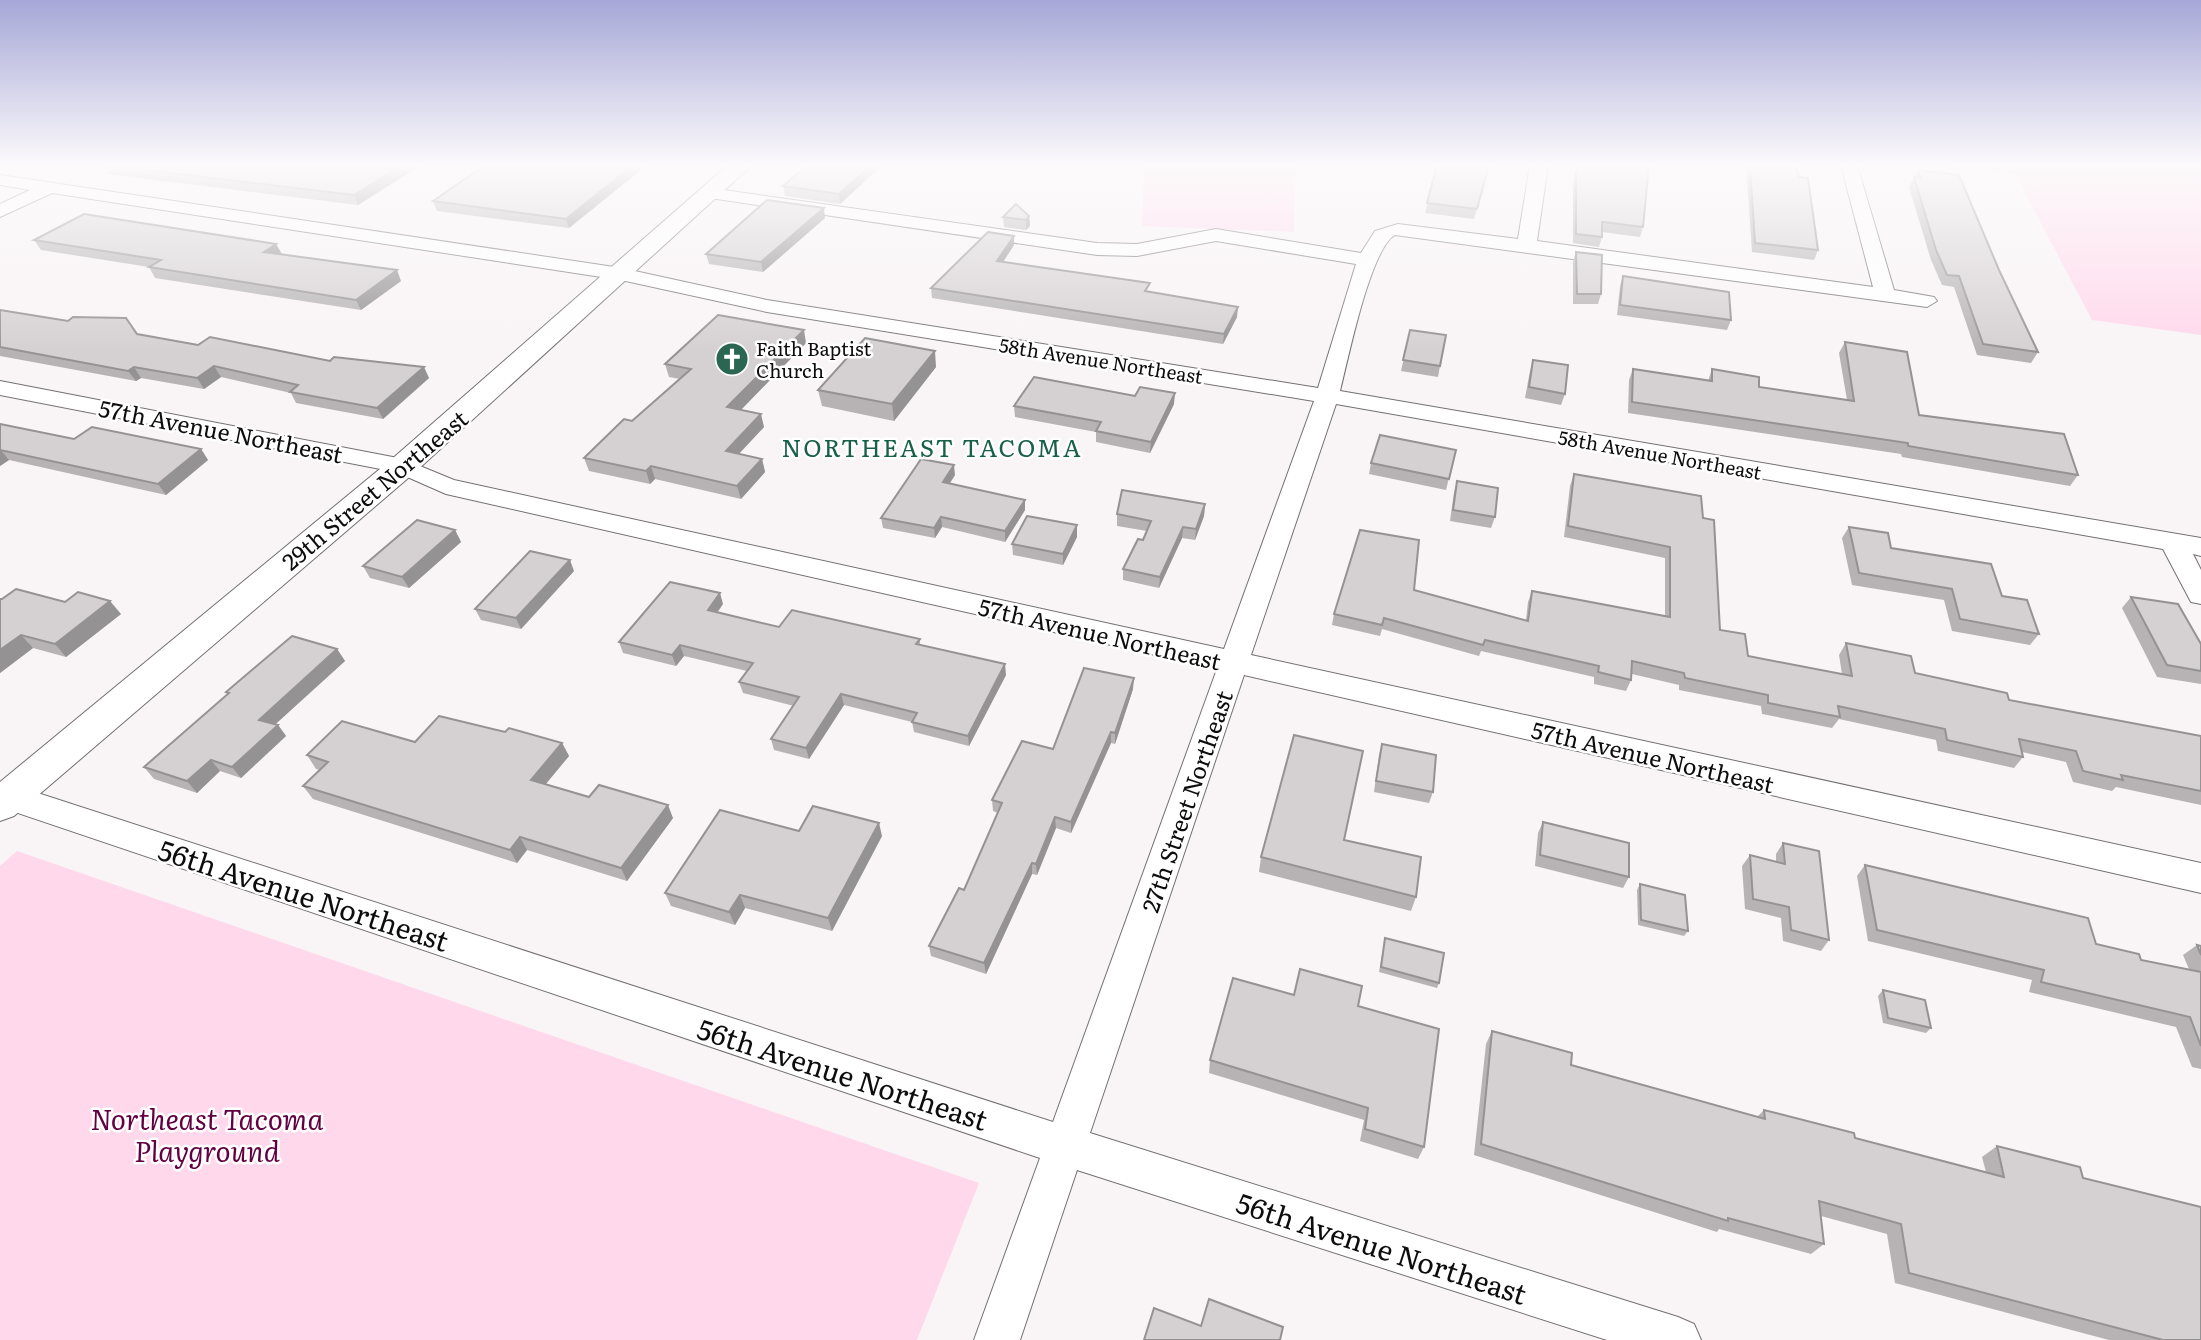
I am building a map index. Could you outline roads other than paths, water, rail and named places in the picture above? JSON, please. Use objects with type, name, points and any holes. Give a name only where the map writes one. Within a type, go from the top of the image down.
[{"type":"street","name":"58th Avenue Northeast","points":[[312,228],[621,274],[767,306],[1327,396],[2201,547]]},
{"type":"street","name":"29th Street Northeast","points":[[5,801],[403,466],[672,228]]},
{"type":"street","points":[[949,228],[1097,249],[1137,250],[1216,235],[1368,260]]},
{"type":"street","points":[[1531,228],[1528,246],[1927,301]]},
{"type":"street","points":[[1867,228],[1885,295]]},
{"type":"street","name":"27th Street Northeast","points":[[997,1340],[1327,396],[1368,260],[1380,237],[1394,230],[1528,246]]},
{"type":"street","name":"57th Avenue Northeast","points":[[0,387],[403,466],[446,486],[2201,878]]},
{"type":"street","points":[[2173,543],[2201,595]]},
{"type":"street","name":"56th Avenue Northeast","points":[[5,801],[1065,1146],[1678,1340]]},
{"type":"place","name":"Faith Baptist Church","points":[[732,359]]},
{"type":"district","name":"NORTHEAST TACOMA","points":[[932,446]]},
{"type":"park label","name":"Northeast Tacoma Playground","points":[[207,1134]]}]
